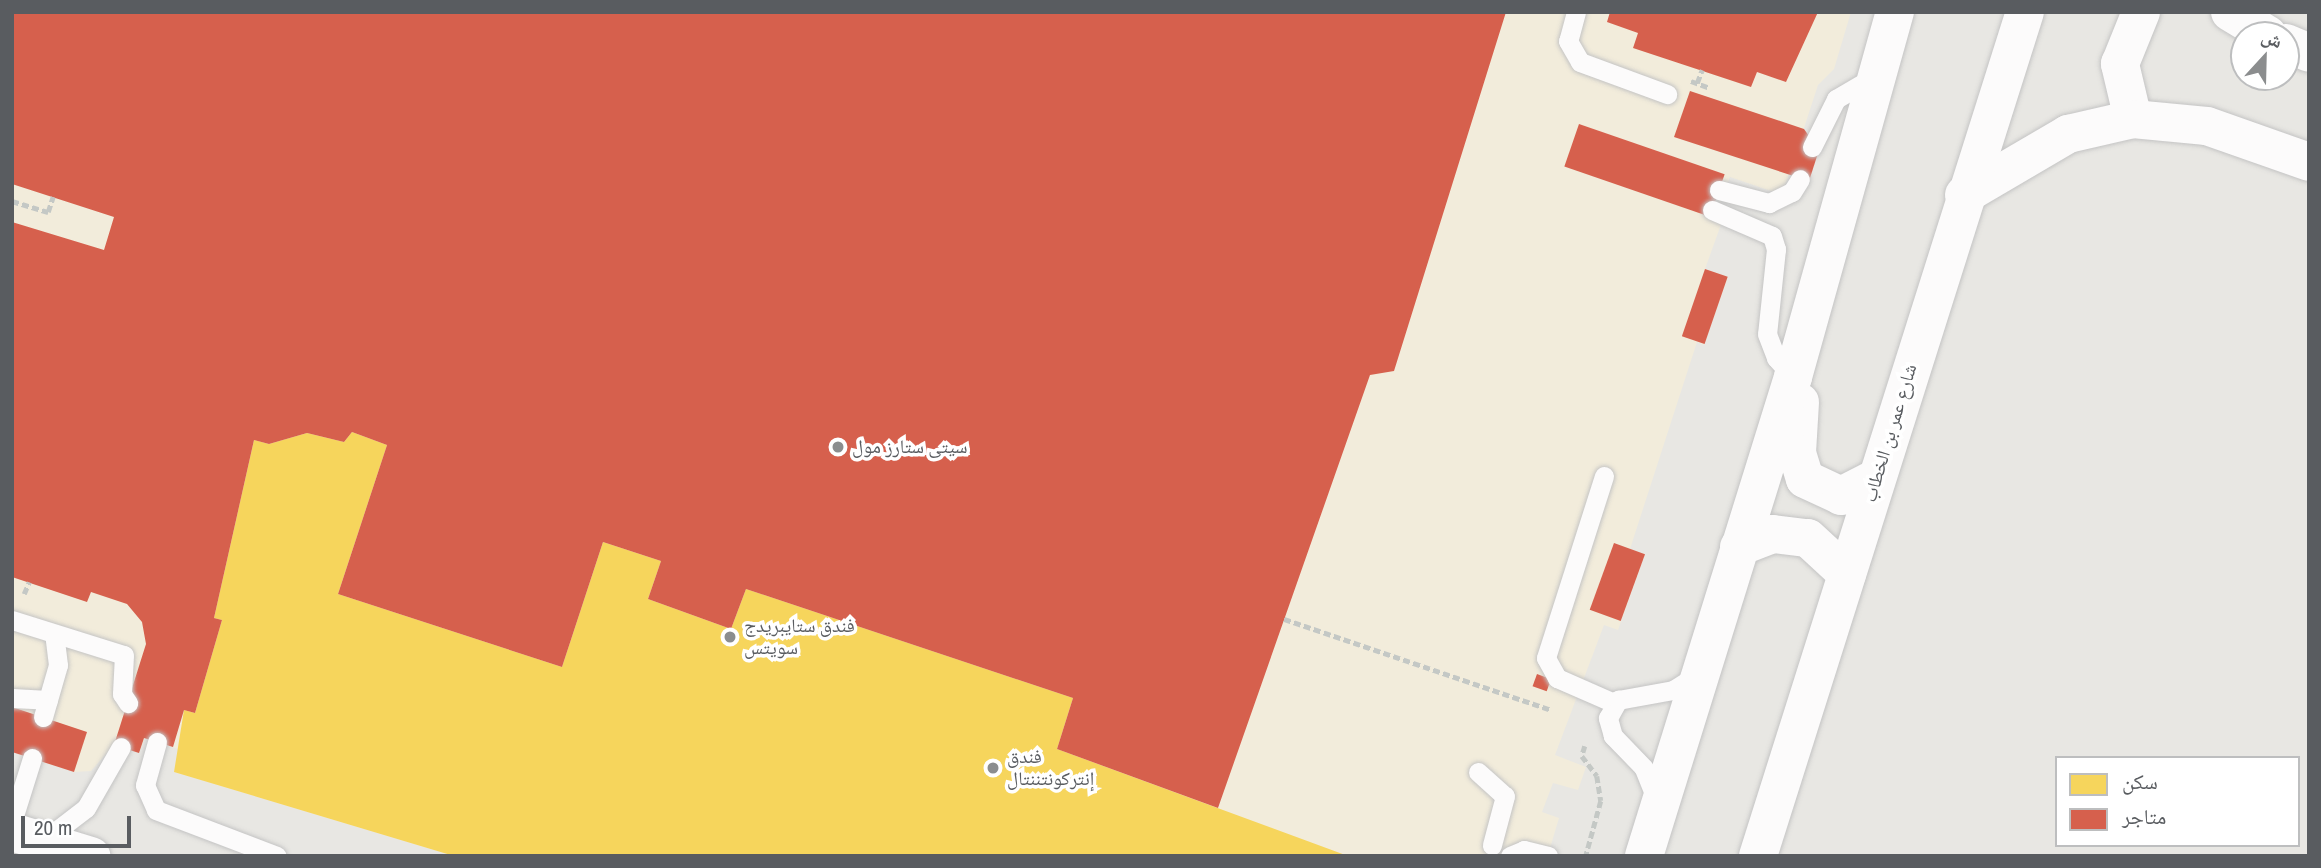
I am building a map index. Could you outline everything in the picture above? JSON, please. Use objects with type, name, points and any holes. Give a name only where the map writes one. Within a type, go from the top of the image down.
[{"type":"street","points":[[1644,856],[1793,377],[1895,12]]},
{"type":"street","name":"شارع عمر بن الخطاب","points":[[1758,856],[1964,195],[2025,12]]},
{"type":"street","points":[[2133,119],[2120,64],[2141,12]]},
{"type":"street","points":[[1964,195],[2068,134],[2133,119],[2207,126],[2309,162]]},
{"type":"street","points":[[1793,377],[1800,400],[1797,453],[1805,478],[1841,496],[1876,478]]},
{"type":"street","points":[[1739,547],[1773,534],[1800,536],[1824,547],[1846,575]]},
{"type":"street","points":[[23,832],[91,856]]},
{"type":"lane","points":[[1576,12],[1568,41],[1580,62],[1667,94]]},
{"type":"lane","points":[[1812,147],[1836,99],[1877,75]]},
{"type":"lane","points":[[1718,190],[1769,204],[1792,192],[1801,178]]},
{"type":"lane","points":[[1712,210],[1772,236],[1776,248],[1767,334],[1793,377]]},
{"type":"lane","points":[[1604,476],[1546,658],[1557,678],[1614,703],[1673,690],[1702,671]]},
{"type":"lane","points":[[12,621],[124,655],[122,694],[128,704]]},
{"type":"lane","points":[[12,698],[46,709],[58,665],[54,634]]},
{"type":"lane","points":[[1614,703],[1601,725],[1644,768],[1657,813]]},
{"type":"lane","points":[[157,742],[145,785],[156,810],[277,856]]},
{"type":"lane","points":[[32,758],[23,832],[86,808],[121,747]]},
{"type":"lane","points":[[1478,772],[1490,776],[1505,796],[1492,845]]},
{"type":"lane","points":[[1510,856],[1524,850],[1548,856]]},
{"type":"path","points":[[1697,83],[1702,70]]},
{"type":"path","points":[[12,201],[48,212],[52,197]]},
{"type":"path","points":[[1284,619],[1601,725],[1582,756],[1597,776],[1601,801],[1586,856]]},
{"type":"shaded area","name":"سيتى ستارز مول","points":[[12,12],[1851,12],[1834,69],[1818,85],[1785,186],[1774,192],[1730,177],[1716,216],[1723,219],[1705,269],[1728,277],[1704,345],[1697,342],[1630,549],[1645,554],[1618,630],[1604,625],[1555,755],[1586,767],[1578,790],[1553,783],[1542,812],[1559,818],[1550,848],[1562,856],[454,856],[174,772],[181,750],[145,738],[139,753],[114,745],[91,771],[74,772],[12,752]]},
{"type":"building: سكن","name":"فندق ستايبريدج سويتس","points":[[352,432],[387,445],[338,594],[562,667],[603,542],[661,561],[648,599],[731,629],[746,589],[1073,698],[1057,749],[1348,856],[454,856],[174,772],[184,710],[195,713],[222,620],[214,618],[254,440],[269,444],[307,433],[344,442]]},
{"type":"building: متاجر","name":"سيتى ستارز مول","points":[[12,12],[1506,12],[1394,371],[1370,375],[1218,808],[1057,749],[1073,698],[746,589],[731,629],[648,599],[661,561],[603,542],[562,667],[338,594],[387,445],[352,432],[344,442],[307,433],[269,444],[254,440],[214,618],[222,620],[195,713],[184,710],[173,747],[144,738],[139,753],[114,745],[146,644],[142,622],[127,604],[91,592],[87,602],[12,577],[12,222],[104,250],[114,217],[12,184]]},
{"type":"building: متاجر","points":[[1610,12],[1818,12],[1786,82],[1757,72],[1751,87],[1633,48],[1638,33],[1607,22]]},
{"type":"building: متاجر","points":[[1690,91],[1804,129],[1819,150],[1809,181],[1674,137]]},
{"type":"building: متاجر","points":[[1579,124],[1725,174],[1710,217],[1564,167]]},
{"type":"building: متاجر","points":[[1705,269],[1728,277],[1705,344],[1682,336]]},
{"type":"building: متاجر","points":[[1614,543],[1645,554],[1621,621],[1590,610]]},
{"type":"building: متاجر","points":[[1537,674],[1551,679],[1547,691],[1533,686]]},
{"type":"building: متاجر","points":[[12,707],[87,732],[74,772],[12,752]]},
{"type":"place","name":"سيتى ستارز مول","points":[[838,447]]},
{"type":"place","name":"فندق ستايبريدج سويتس","points":[[730,637]]},
{"type":"place","name":"فندق إنتركونتننتال","points":[[993,768]]}]
